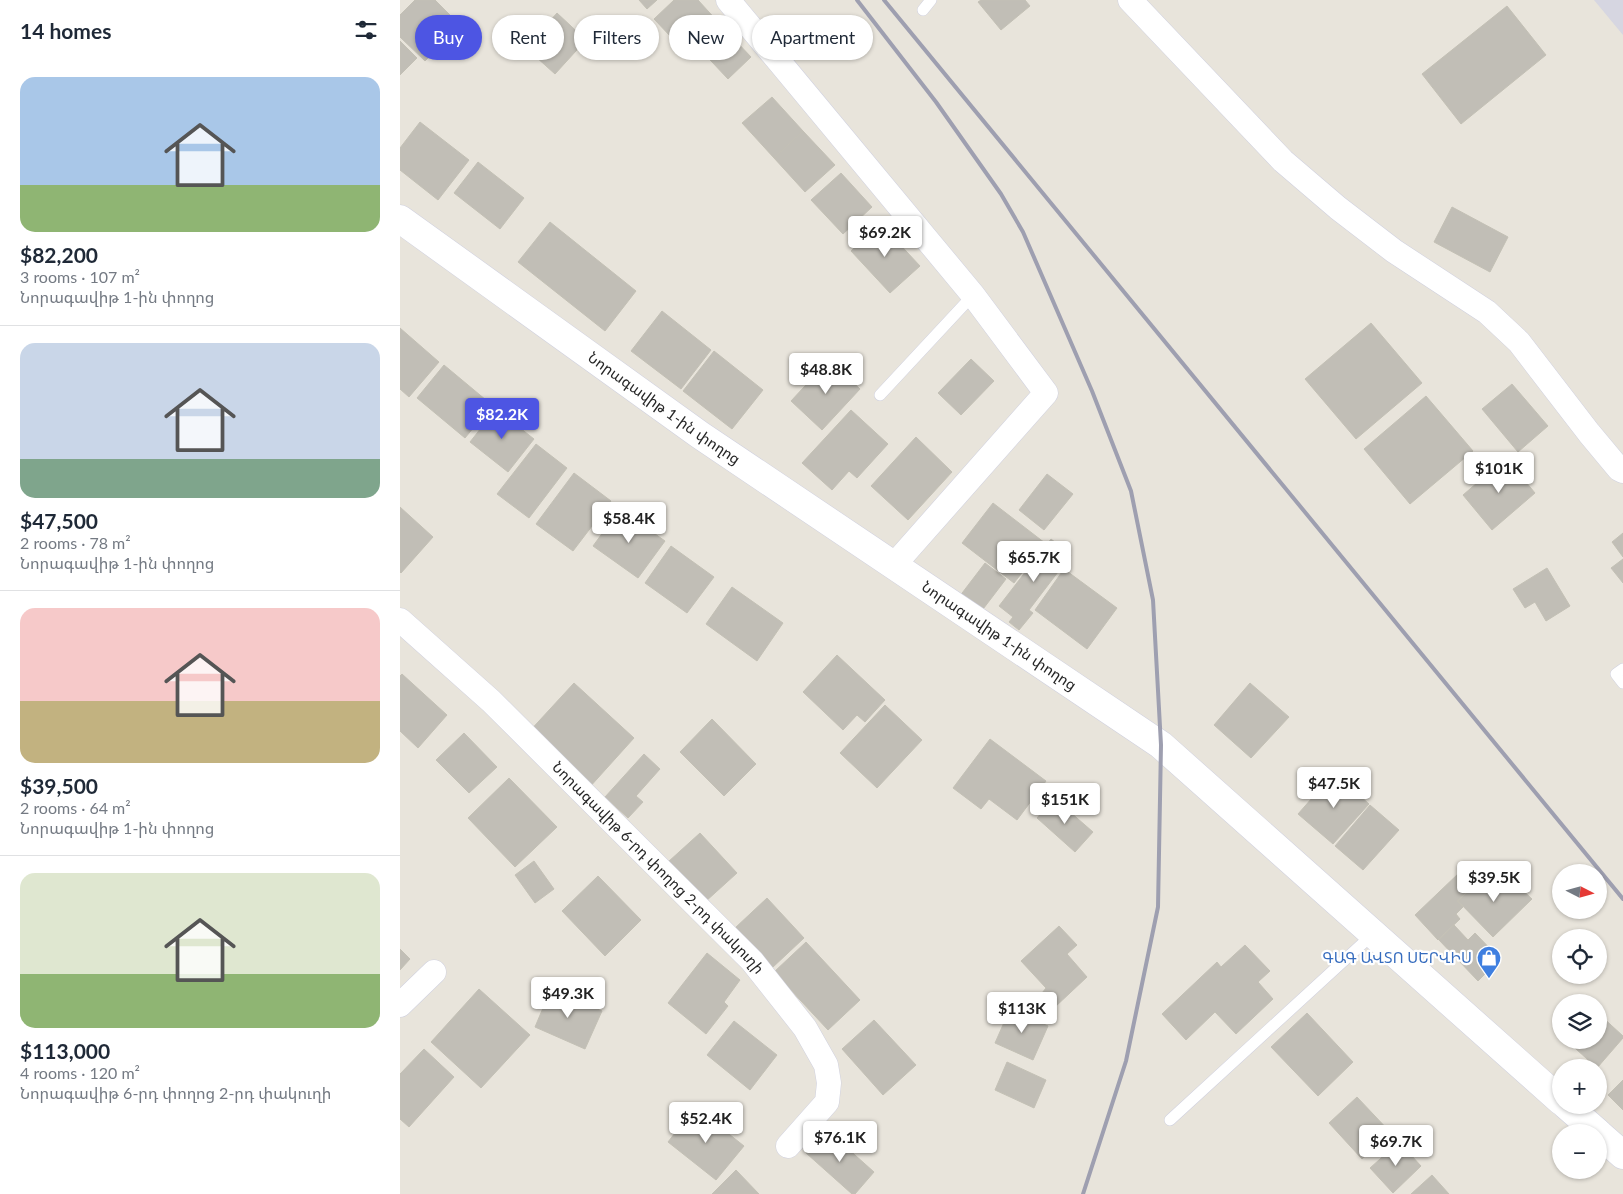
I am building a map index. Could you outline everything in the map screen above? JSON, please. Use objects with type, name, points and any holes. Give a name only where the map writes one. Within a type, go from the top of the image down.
[{"type":"main road","name":"Նորագավիթ 1-ին փողոց","points":[[400,219],[700,434],[1161,746],[1552,1093]]},
{"type":"main road","points":[[1576,1114],[1588,1124]]},
{"type":"main road","points":[[1607,1141],[1623,1156]]},
{"type":"street","points":[[728,0],[973,295],[1046,393],[894,565]]},
{"type":"street","points":[[1130,0],[1283,161],[1338,208],[1394,251],[1487,312],[1519,342],[1589,433],[1619,469],[1623,471]]},
{"type":"street","name":"Նորագավիթ 6-րդ փողոց 2-րդ փակուղի","points":[[400,620],[491,701],[752,960],[805,1028],[826,1066],[829,1083],[827,1102],[788,1146]]},
{"type":"street","points":[[400,1005],[434,972]]},
{"type":"lane","points":[[923,10],[931,0]]},
{"type":"lane","points":[[880,395],[973,295]]},
{"type":"lane","points":[[1623,669],[1616,674],[1623,683]]},
{"type":"lane","points":[[1170,1120],[1373,934]]},
{"type":"shaded area","points":[[1594,0],[1623,0],[1623,35]]},
{"type":"building","points":[[415,0],[435,0],[450,15],[415,15],[415,51],[400,37],[400,15]]},
{"type":"building","points":[[639,0],[657,0],[647,9]]},
{"type":"building","points":[[674,0],[698,0],[712,15],[669,15],[669,35],[659,24],[658,15]]},
{"type":"building","points":[[981,0],[1025,0],[1030,6],[1001,30],[978,2]]},
{"type":"building","points":[[1507,6],[1546,55],[1461,124],[1422,74]]},
{"type":"building","points":[[564,20],[574,29],[574,53],[555,74],[539,60],[564,60]]},
{"type":"building","points":[[400,41],[415,56],[415,60],[400,75]]},
{"type":"building","points":[[742,47],[751,57],[728,79],[710,60],[742,60]]},
{"type":"building","points":[[772,97],[803,131],[774,158],[742,123]]},
{"type":"building","points":[[420,122],[469,160],[438,200],[400,170],[400,148]]},
{"type":"building","points":[[803,131],[835,165],[805,192],[774,158]]},
{"type":"building","points":[[478,162],[524,198],[500,229],[454,193]]},
{"type":"building","points":[[841,173],[872,207],[843,234],[811,200]]},
{"type":"building","points":[[1452,207],[1508,237],[1490,272],[1434,242]]},
{"type":"building","points":[[550,222],[636,291],[605,331],[518,262]]},
{"type":"building","points":[[880,223],[920,266],[890,293],[851,251]]},
{"type":"building","points":[[662,311],[711,350],[681,389],[631,351]]},
{"type":"building","points":[[1371,323],[1422,383],[1356,439],[1305,379]]},
{"type":"building","points":[[400,328],[439,362],[409,397],[400,389]]},
{"type":"building","points":[[714,351],[763,390],[732,429],[683,391]]},
{"type":"building","points":[[971,359],[994,381],[961,415],[938,393]]},
{"type":"building","points":[[829,360],[860,389],[822,430],[791,401]]},
{"type":"building","points":[[444,365],[492,405],[465,438],[417,398]]},
{"type":"building","points":[[1512,384],[1548,426],[1518,452],[1482,409]]},
{"type":"building","points":[[1426,396],[1473,451],[1410,504],[1364,449]]},
{"type":"building","points":[[496,409],[534,439],[508,472],[470,442]]},
{"type":"building","points":[[851,410],[888,444],[857,478],[849,471],[832,490],[802,463]]},
{"type":"building","points":[[916,437],[952,472],[908,520],[871,486]]},
{"type":"building","points":[[536,444],[567,468],[529,518],[497,494]]},
{"type":"building","points":[[1506,458],[1535,493],[1492,530],[1463,495]]},
{"type":"building","points":[[574,473],[611,501],[573,551],[536,524]]},
{"type":"building","points":[[1047,474],[1073,494],[1044,530],[1019,510]]},
{"type":"building","points":[[993,503],[1045,543],[1014,583],[962,543]]},
{"type":"building","points":[[400,507],[433,537],[401,573],[400,572]]},
{"type":"building","points":[[620,509],[665,541],[638,578],[593,546]]},
{"type":"building","points":[[1623,533],[1623,557],[1612,542]]},
{"type":"building","points":[[1051,539],[1071,555],[1029,610],[1033,613],[1019,630],[1009,622],[1013,617],[999,606]]},
{"type":"building","points":[[671,546],[714,577],[687,613],[645,583]]},
{"type":"building","points":[[1623,559],[1623,583],[1611,568]]},
{"type":"building","points":[[985,563],[1006,579],[977,617],[956,601]]},
{"type":"building","points":[[1547,568],[1570,606],[1546,621],[1535,602],[1525,608],[1513,589]]},
{"type":"building","points":[[1064,569],[1117,608],[1087,649],[1035,610]]},
{"type":"building","points":[[732,587],[783,623],[757,661],[706,624]]},
{"type":"building","points":[[837,655],[885,700],[865,722],[857,715],[843,730],[803,692]]},
{"type":"building","points":[[402,674],[447,715],[418,748],[400,731],[400,676]]},
{"type":"building","points":[[574,683],[634,738],[588,789],[527,734]]},
{"type":"building","points":[[1250,683],[1289,717],[1251,758],[1214,725]]},
{"type":"building","points":[[885,705],[922,740],[877,788],[840,753]]},
{"type":"building","points":[[712,719],[756,764],[724,796],[680,752]]},
{"type":"building","points":[[464,733],[497,767],[469,793],[436,760]]},
{"type":"building","points":[[990,739],[1046,781],[1017,820],[989,799],[981,809],[953,788]]},
{"type":"building","points":[[644,754],[660,769],[636,796],[643,802],[628,818],[605,797]]},
{"type":"building","points":[[1334,773],[1369,804],[1333,844],[1298,814]]},
{"type":"building","points":[[509,778],[557,827],[515,867],[468,818]]},
{"type":"building","points":[[1054,798],[1093,832],[1075,852],[1037,818]]},
{"type":"building","points":[[1370,805],[1399,830],[1363,870],[1335,846]]},
{"type":"building","points":[[700,833],[737,873],[705,902],[668,862]]},
{"type":"building","points":[[534,861],[554,889],[535,903],[515,875]]},
{"type":"building","points":[[1489,871],[1507,890],[1515,883],[1532,899],[1493,937],[1458,901]]},
{"type":"building","points":[[1460,872],[1473,885],[1457,901],[1463,907],[1456,914],[1460,919],[1438,940],[1415,915]]},
{"type":"building","points":[[598,876],[641,920],[605,956],[562,911]]},
{"type":"building","points":[[767,898],[804,938],[772,968],[735,928]]},
{"type":"building","points":[[1454,925],[1468,940],[1475,933],[1500,959],[1478,981],[1439,940]]},
{"type":"building","points":[[1059,926],[1077,945],[1067,954],[1087,977],[1055,1007],[1042,993],[1046,988],[1021,961]]},
{"type":"building","points":[[806,942],[860,1000],[828,1030],[774,972]]},
{"type":"building","points":[[1245,945],[1270,971],[1258,982],[1273,999],[1236,1034],[1215,1012],[1186,1040],[1162,1014],[1217,962],[1221,967]]},
{"type":"building","points":[[400,949],[410,959],[400,970]]},
{"type":"building","points":[[707,953],[740,980],[724,1002],[728,1006],[706,1034],[668,1003]]},
{"type":"building","points":[[479,989],[530,1035],[481,1088],[431,1042]]},
{"type":"building","points":[[551,989],[602,1011],[585,1049],[535,1027]]},
{"type":"building","points":[[1010,1009],[1048,1026],[1033,1060],[995,1043]]},
{"type":"building","points":[[1307,1013],[1353,1062],[1318,1096],[1271,1047]]},
{"type":"building","points":[[874,1020],[916,1065],[883,1095],[842,1049]]},
{"type":"building","points":[[734,1021],[777,1055],[750,1090],[707,1055]]},
{"type":"building","points":[[1607,1021],[1623,1036],[1605,1059],[1587,1059],[1576,1049],[1607,1049]]},
{"type":"building","points":[[424,1049],[454,1077],[409,1127],[400,1119],[400,1074]]},
{"type":"building","points":[[1007,1062],[1046,1080],[1034,1108],[995,1090]]},
{"type":"building","points":[[1623,1080],[1623,1110],[1608,1095]]},
{"type":"building","points":[[1357,1097],[1391,1133],[1362,1159],[1329,1123]]},
{"type":"building","points":[[695,1107],[744,1146],[716,1180],[668,1142]]},
{"type":"building","points":[[827,1130],[874,1172],[855,1194],[852,1194],[806,1153]]},
{"type":"building","points":[[1399,1142],[1421,1166],[1393,1193],[1370,1168]]},
{"type":"building","points":[[736,1170],[759,1194],[712,1194]]},
{"type":"building","points":[[1432,1175],[1449,1194],[1411,1194]]},
{"type":"railway","points":[[857,0],[936,102],[1001,194],[1023,232],[1092,391],[1131,491],[1153,600],[1161,745],[1158,907],[1126,1061],[1083,1194]]},
{"type":"railway","points":[[884,0],[1623,899]]},
{"type":"place","name":"ԳԱԳ ԱՎՏՈ ՍԵՐՎԻՍ","points":[[1489,979]]}]
